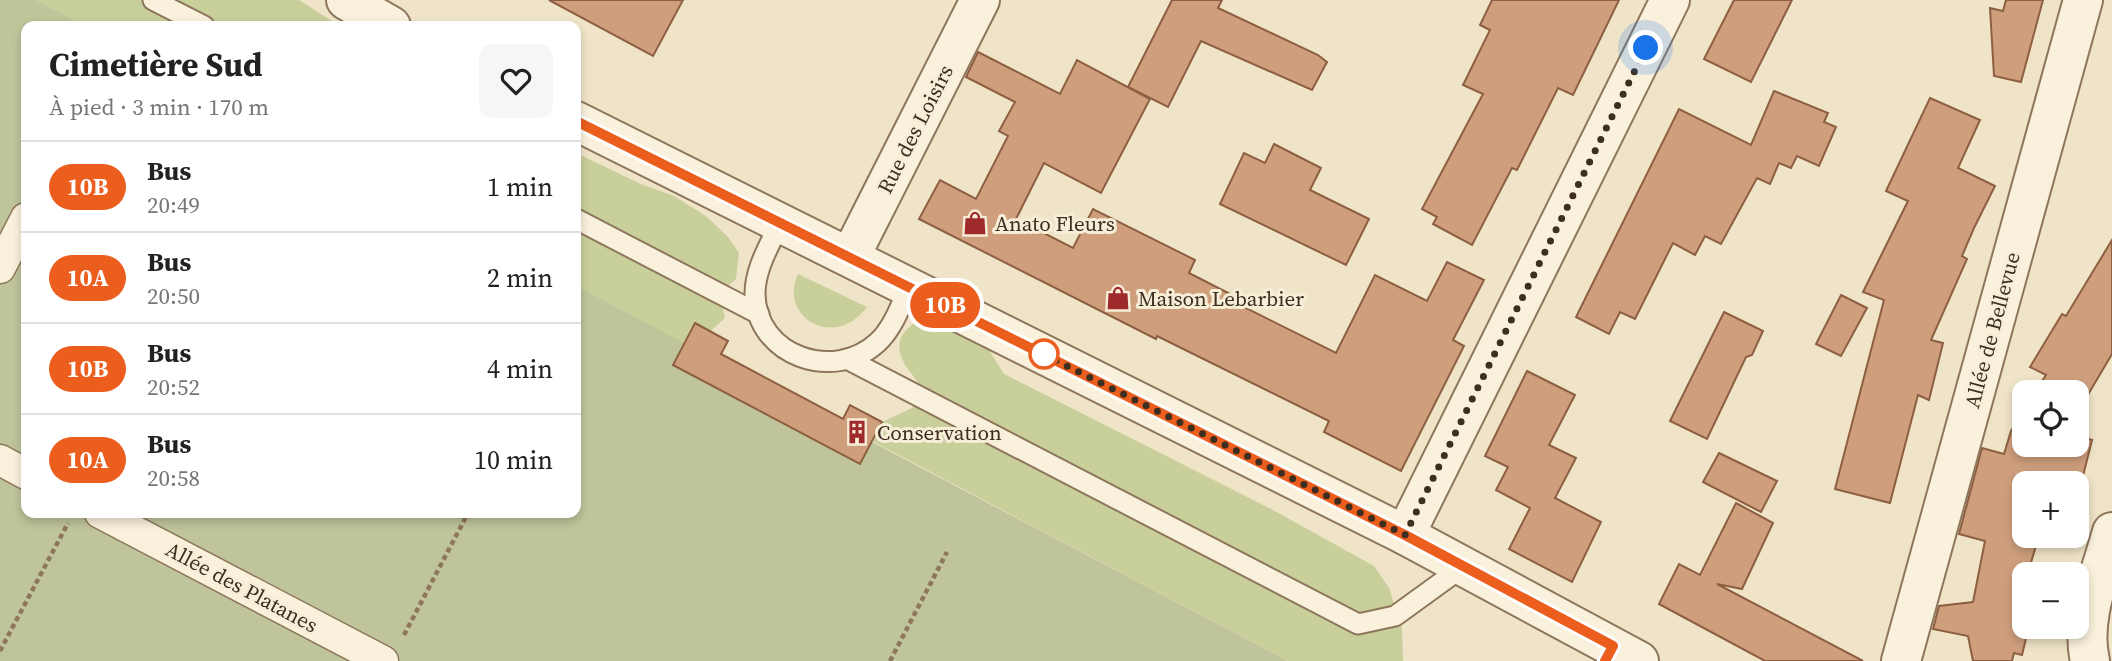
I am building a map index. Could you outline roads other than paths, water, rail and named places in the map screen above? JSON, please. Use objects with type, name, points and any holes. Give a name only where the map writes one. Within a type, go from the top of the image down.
[{"type":"street","points":[[346,0],[382,21]]},
{"type":"street","name":"Rue des Loisirs","points":[[850,257],[980,0]]},
{"type":"street","points":[[1405,535],[1670,0]]},
{"type":"street","name":"Allée de Bellevue","points":[[1900,661],[2082,0]]},
{"type":"street","points":[[581,124],[1405,535],[1619,656]]},
{"type":"street","points":[[0,268],[21,228]]},
{"type":"street","points":[[0,460],[21,471]]},
{"type":"street","name":"Allée des Platanes","points":[[110,518],[383,661]]},
{"type":"street","points":[[2090,661],[2086,645],[2087,624],[2112,532]]},
{"type":"lane","points":[[153,0],[194,21]]},
{"type":"lane","points":[[581,222],[759,314]]},
{"type":"lane","points":[[780,223],[758,271],[755,295],[759,314],[772,338],[791,354],[813,362],[837,363],[859,356],[879,342],[909,286]]},
{"type":"lane","points":[[847,359],[1358,624],[1395,616],[1464,566]]},
{"type":"place","name":"Anato Fleurs","points":[[975,223]]},
{"type":"place","name":"Maison Lebarbier","points":[[1118,298]]},
{"type":"place","name":"Conservation","points":[[857,432]]}]
